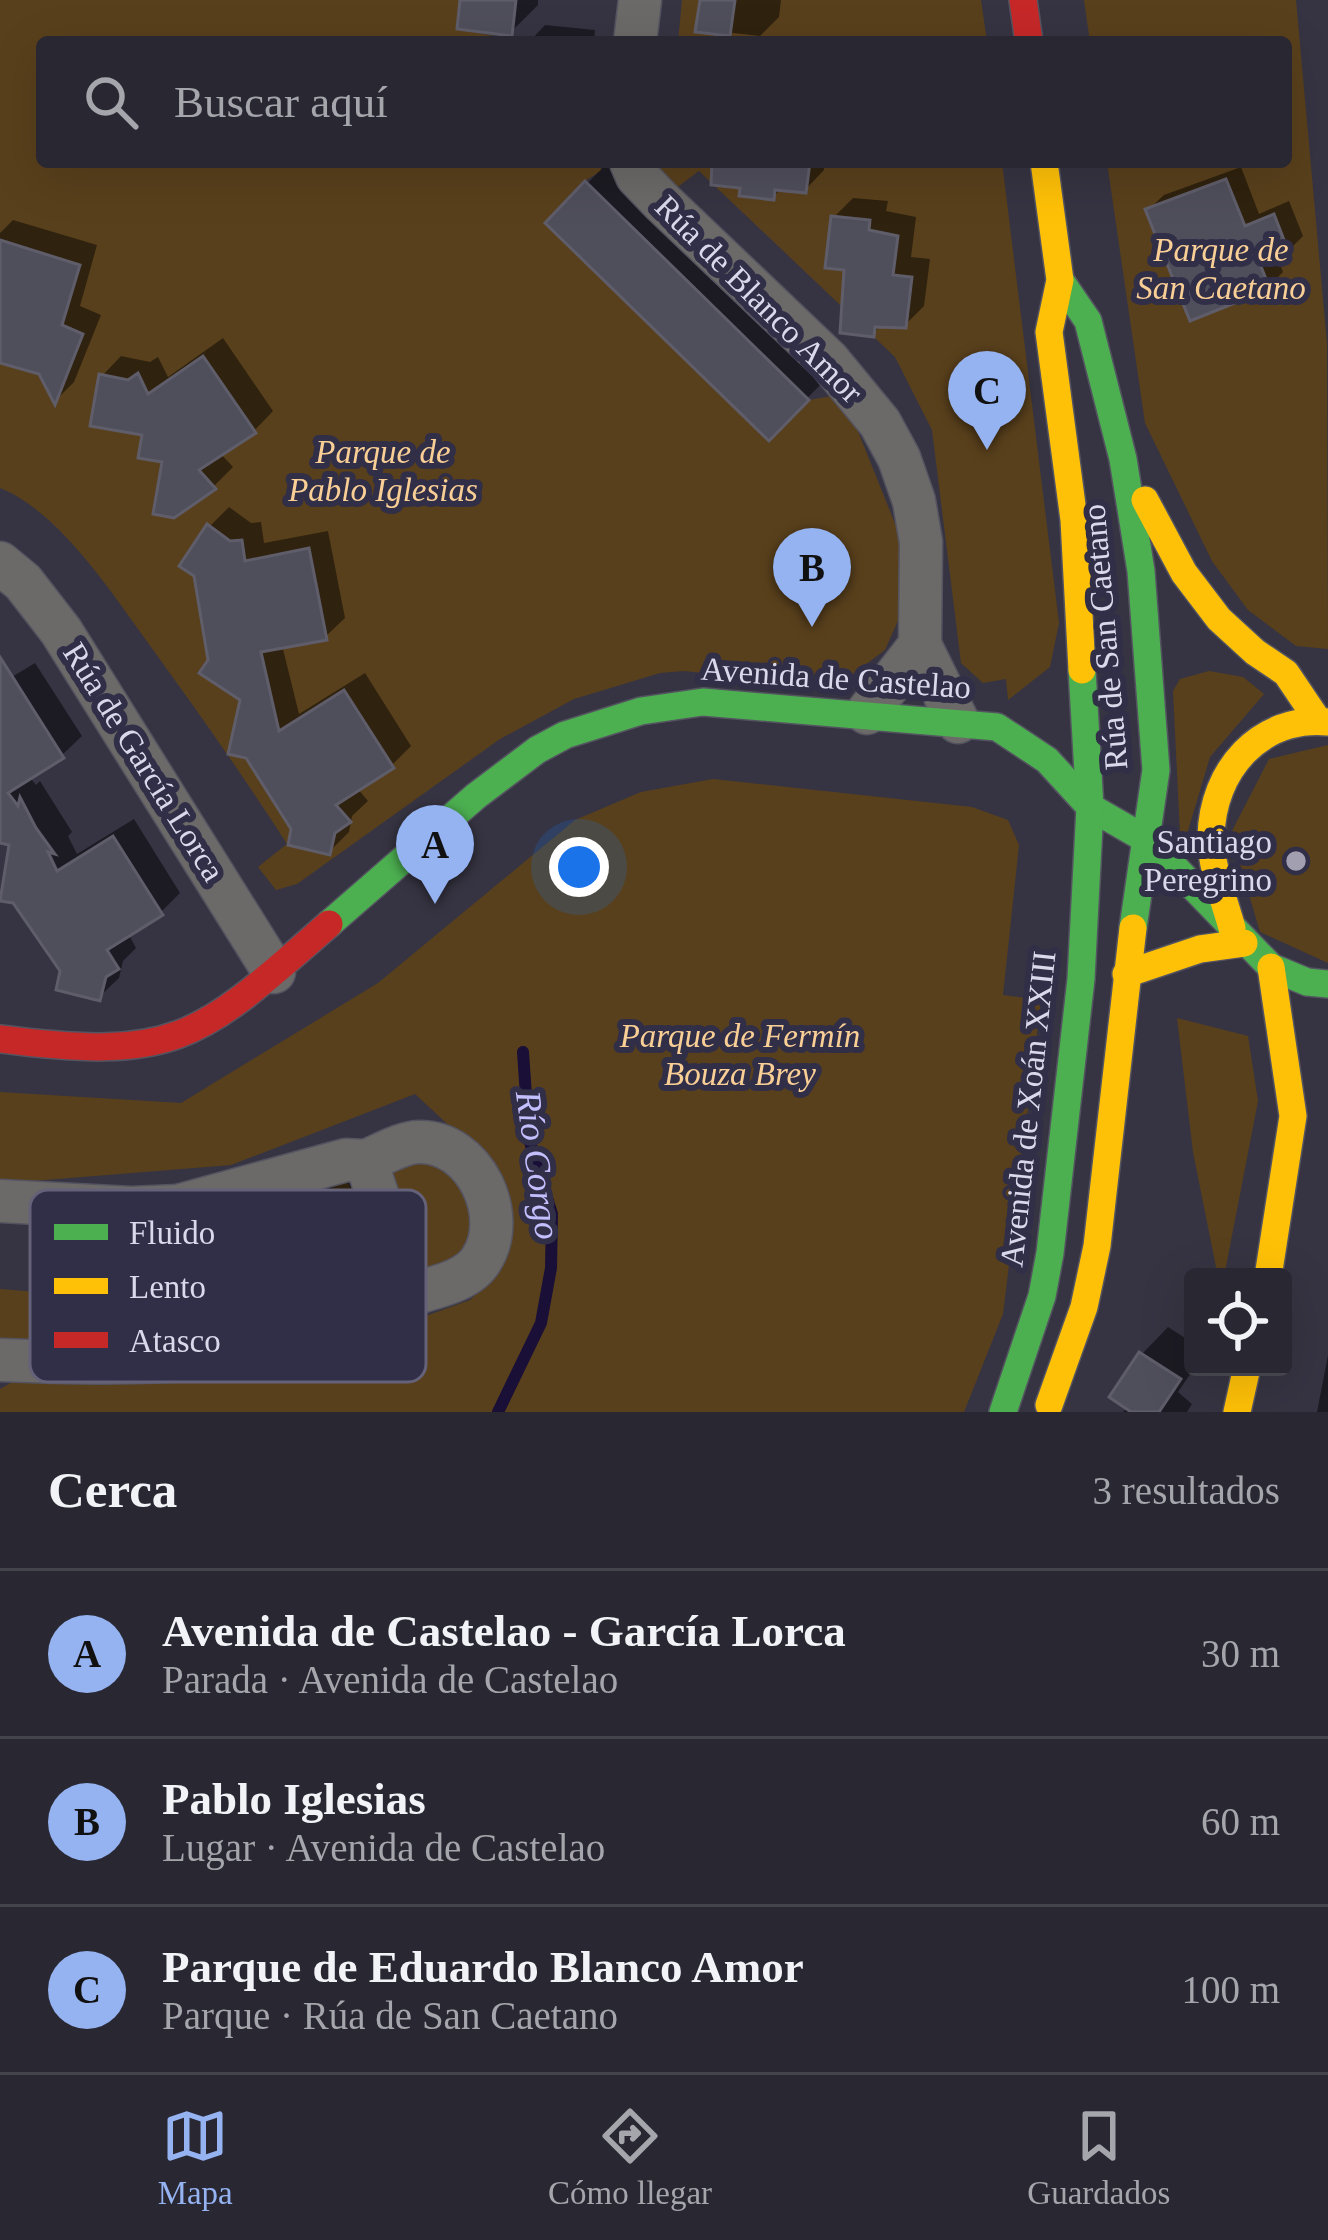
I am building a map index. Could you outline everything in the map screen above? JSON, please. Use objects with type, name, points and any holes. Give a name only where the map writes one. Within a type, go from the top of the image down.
[{"type":"street","points":[[636,36],[640,0]]},
{"type":"street","points":[[1023,0],[1027,36]]},
{"type":"street","name":"Rúa de Blanco Amor","points":[[634,168],[661,201],[830,361],[880,424],[899,458],[914,501],[921,542],[920,645],[974,724]]},
{"type":"street","name":"Rúa de San Caetano","points":[[1045,168],[1060,280],[1049,332],[1069,478],[1118,666],[1156,770],[1149,841]]},
{"type":"street","name":"Rúa de San Caetano","points":[[1060,280],[1088,321],[1123,459],[1141,571],[1090,807]]},
{"type":"street","points":[[1123,459],[1184,573],[1220,619],[1286,673],[1324,717]]},
{"type":"street","name":"Rúa de García Lorca","points":[[0,563],[22,582],[61,631],[274,972]]},
{"type":"street","points":[[867,713],[920,645]]},
{"type":"street","points":[[1216,653],[1255,652]]},
{"type":"street","points":[[1051,700],[1118,666],[1178,655]]},
{"type":"street","name":"Rúa de San Caetano","points":[[1112,707],[1118,666]]},
{"type":"street","name":"Avenida de Castelao","points":[[0,1039],[111,1051],[170,1042],[218,1020],[494,781],[565,735],[640,711],[703,702],[974,724]]},
{"type":"street","points":[[974,724],[1022,716]]},
{"type":"street","points":[[1238,935],[1211,838],[1225,778],[1251,745],[1291,723],[1324,717]]},
{"type":"street","points":[[974,724],[1015,736],[1047,760],[1090,807],[1149,841],[1271,967],[1307,982],[1328,984]]},
{"type":"street","name":"Rúa de San Caetano","points":[[1128,790],[1149,841]]},
{"type":"street","name":"Avenida de Xoán XXIII","points":[[1003,1412],[1042,1296],[1050,1253],[1081,980],[1090,807]]},
{"type":"street","points":[[1046,1412],[1084,1307],[1097,1246],[1126,974],[1149,841]]},
{"type":"street","points":[[1126,974],[1238,935]]},
{"type":"street","points":[[1269,1268],[1293,1116],[1271,967]]},
{"type":"street","points":[[1293,1116],[1316,1071]]},
{"type":"street","points":[[236,1190],[346,1160],[366,1161],[418,1142],[444,1148],[476,1172],[494,1211],[482,1259],[463,1276],[426,1289]]},
{"type":"street","points":[[366,1161],[375,1190]]},
{"type":"street","points":[[0,1201],[30,1203]]},
{"type":"street","points":[[0,1360],[30,1361]]},
{"type":"street","points":[[1237,1412],[1245,1376]]},
{"type":"green space","name":"Parque de Pablo Iglesias","points":[[0,0],[460,0],[457,29],[494,36],[36,36],[36,168],[601,168],[545,223],[769,441],[809,400],[843,394],[904,546],[904,607],[885,650],[845,680],[788,681],[684,671],[660,673],[574,699],[500,739],[297,884],[276,890],[258,867],[287,844],[237,769],[84,557],[43,515],[0,488]]},
{"type":"green space","points":[[682,0],[981,0],[986,36],[679,36]]},
{"type":"green space","name":"Parque de San Caetano","points":[[1084,0],[1296,0],[1327,344],[1328,649],[1296,646],[1248,610],[1212,561],[1145,423],[1108,168],[1292,168],[1292,36],[1089,36]]},
{"type":"green space","points":[[656,168],[1003,168],[1059,623],[1050,667],[1008,700],[1006,679],[983,683],[961,663],[932,430],[895,357],[699,171],[675,189]]},
{"type":"green space","points":[[1209,671],[1243,677],[1264,694],[1210,757],[1181,854],[1173,691],[1180,679]]},
{"type":"green space","points":[[1328,745],[1328,963],[1260,932],[1231,833],[1269,759]]},
{"type":"green space","name":"Parque de Fermín Bouza Brey","points":[[713,779],[972,807],[1008,820],[1019,845],[1003,995],[1041,1000],[1003,1314],[964,1412],[0,1412],[0,1389],[30,1379],[426,1382],[426,1316],[470,1300],[487,1284],[511,1240],[513,1216],[508,1189],[498,1171],[415,1094],[231,1165],[33,1181],[0,1180],[0,1092],[181,1103],[378,983],[575,820],[641,792]]},
{"type":"green space","points":[[1177,1018],[1248,1036],[1258,1101],[1226,1268],[1216,1268],[1193,1152]]},
{"type":"green space","points":[[440,1164],[478,1204],[466,1256],[426,1273],[426,1190],[389,1190],[384,1175],[401,1165]]},
{"type":"green space","points":[[329,1179],[345,1180],[352,1190],[333,1190]]},
{"type":"green space","points":[[0,1289],[30,1291],[30,1342],[0,1339]]},
{"type":"building","points":[[460,0],[516,0],[512,36],[457,29]]},
{"type":"building","points":[[700,0],[735,0],[730,36],[695,32]]},
{"type":"building","points":[[712,168],[809,168],[806,193],[775,190],[774,200],[739,196],[740,188],[711,185]]},
{"type":"building","points":[[1226,179],[1245,226],[1274,214],[1289,253],[1260,264],[1270,289],[1190,321],[1145,209]]},
{"type":"building","points":[[585,181],[809,400],[769,441],[545,223]]},
{"type":"building","points":[[831,216],[870,220],[869,230],[898,236],[893,275],[912,277],[906,328],[875,327],[874,337],[840,333],[844,270],[825,268]]},
{"type":"building","points":[[0,240],[80,265],[62,325],[83,334],[55,405],[39,374],[0,363]]},
{"type":"building","points":[[203,356],[256,433],[199,470],[216,489],[174,518],[153,514],[162,462],[138,458],[142,435],[90,426],[99,374],[128,380],[138,373],[148,394]]},
{"type":"building","points":[[207,524],[230,541],[242,540],[245,561],[309,548],[327,640],[261,652],[279,731],[344,690],[394,768],[336,805],[351,822],[335,833],[330,855],[288,845],[291,829],[246,758],[228,754],[240,700],[199,673],[208,660],[194,576],[179,566]]},
{"type":"building","points":[[0,657],[64,758],[8,793],[18,806],[20,797],[55,854],[48,852],[57,871],[113,836],[163,915],[107,950],[119,969],[106,977],[100,1001],[56,990],[60,971],[13,903],[0,901],[9,845],[0,843]]},
{"type":"building","points":[[1139,1352],[1181,1379],[1159,1412],[1131,1412],[1109,1397]]},
{"type":"waterway","name":"Río Corgo","points":[[498,1412],[541,1323],[551,1268],[552,1214],[529,1139],[523,1052]]},
{"type":"traffic: fast","points":[[1060,280],[1088,321],[1123,459],[1141,571],[1156,770],[1133,928]]},
{"type":"traffic: fast","points":[[1003,1412],[1042,1296],[1050,1253],[1081,979],[1090,807],[1082,670]]},
{"type":"traffic: fast","points":[[329,924],[476,796],[537,750],[565,735],[641,711],[703,702],[997,727],[1047,760],[1090,807],[1149,841],[1271,967],[1307,982],[1328,984]]},
{"type":"traffic: slow","points":[[1045,168],[1060,280],[1049,332],[1074,520],[1082,670]]},
{"type":"traffic: slow","points":[[1145,500],[1184,573],[1219,619],[1286,673],[1317,719]]},
{"type":"traffic: slow","points":[[1232,928],[1212,849],[1220,790],[1244,752],[1261,738],[1303,722],[1328,722]]},
{"type":"traffic: slow","points":[[1049,1405],[1084,1307],[1097,1246],[1133,928]]},
{"type":"traffic: slow","points":[[1126,974],[1200,949],[1244,943]]},
{"type":"traffic: slow","points":[[1269,1268],[1293,1116],[1271,967]]},
{"type":"traffic: slow","points":[[1237,1412],[1245,1376]]},
{"type":"traffic: jam","points":[[1023,0],[1028,36]]},
{"type":"traffic: jam","points":[[0,1039],[108,1047],[182,1033],[248,993],[329,924]]},
{"type":"place","name":"Parque de Eduardo Blanco Amor","points":[[987,450]]},
{"type":"place","name":"Pablo Iglesias","points":[[812,627]]},
{"type":"place","name":"Santiago Peregrino","points":[[1296,861]]},
{"type":"place","name":"Avenida de Castelao - García Lorca","points":[[435,904]]}]
